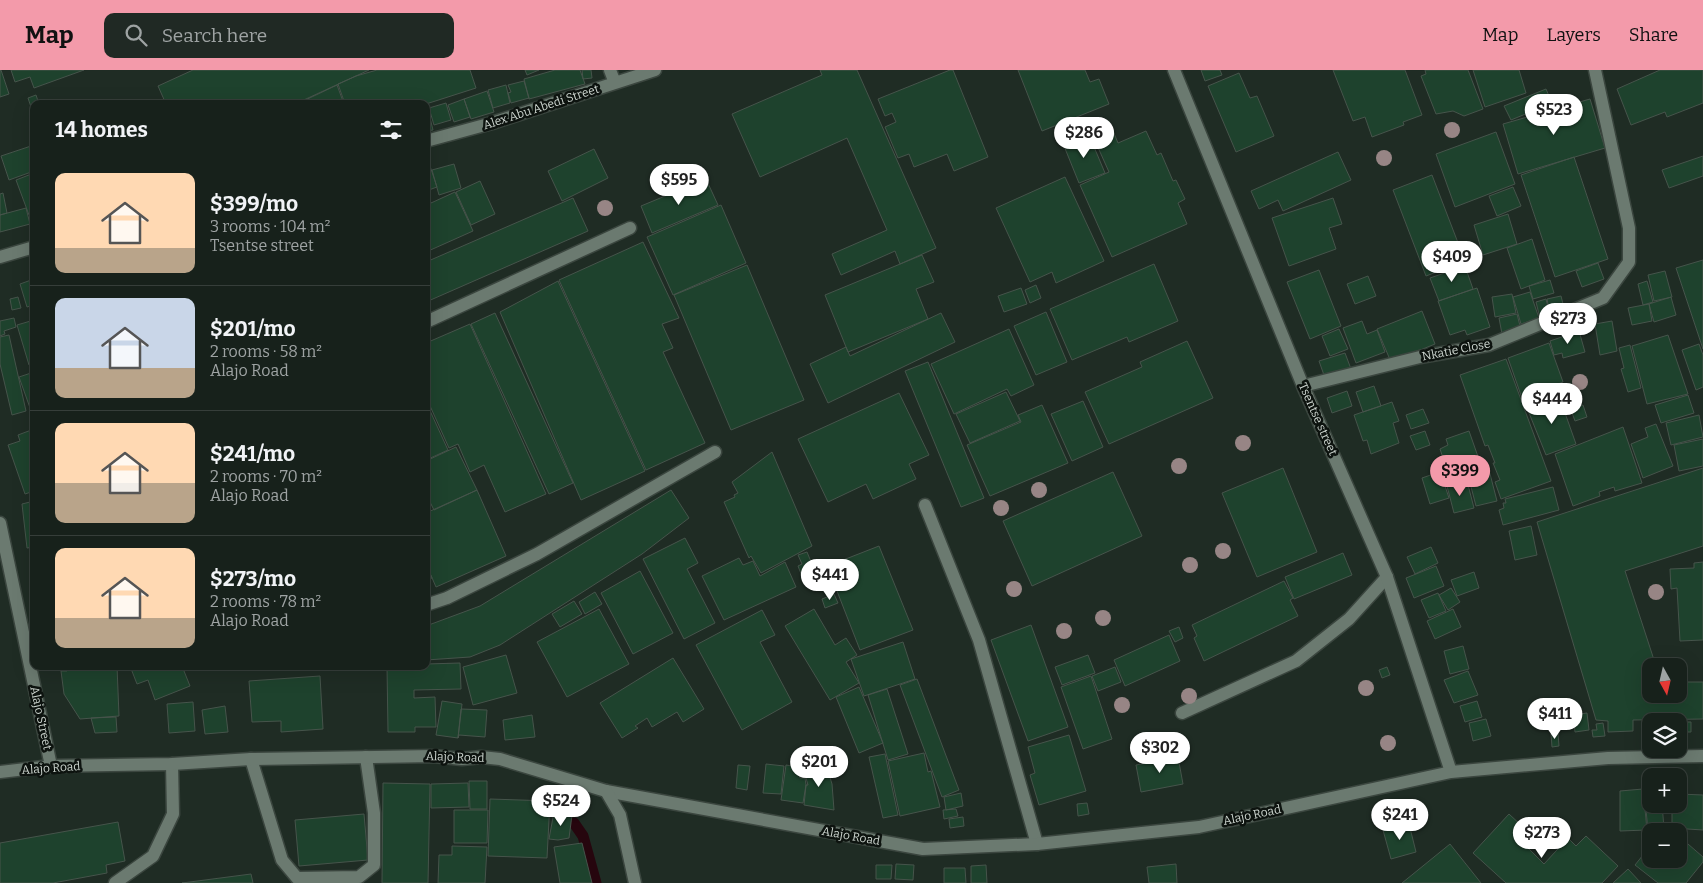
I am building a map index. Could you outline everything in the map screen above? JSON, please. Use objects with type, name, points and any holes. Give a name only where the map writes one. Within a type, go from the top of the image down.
[{"type":"street","points":[[610,70],[615,83]]},
{"type":"street","name":"Alex Abu Abedi Street","points":[[430,140],[492,123],[655,70]]},
{"type":"street","name":"Tsentse street","points":[[1174,70],[1303,386],[1388,578],[1451,772]]},
{"type":"street","name":"Nkatie Close","points":[[1303,386],[1420,357],[1488,345],[1603,298],[1629,262],[1629,228],[1595,70]]},
{"type":"street","points":[[430,320],[630,228]]},
{"type":"street","points":[[0,257],[30,248]]},
{"type":"street","points":[[430,604],[447,598],[537,554],[715,452]]},
{"type":"street","points":[[925,505],[979,640],[1037,844]]},
{"type":"street","name":"Alajo Street","points":[[0,523],[30,666]]},
{"type":"street","points":[[1182,713],[1296,661],[1349,619],[1388,578]]},
{"type":"street","name":"Alajo Street","points":[[31,670],[51,766]]},
{"type":"street","name":"Alajo Road","points":[[0,772],[51,766],[172,764],[250,759],[434,756],[462,759],[481,756],[500,759],[606,791],[923,849],[1037,844],[1199,827],[1451,772],[1608,758],[1703,756]]},
{"type":"street","points":[[250,759],[282,860],[297,878],[329,879],[359,877],[374,865],[374,813],[366,757]]},
{"type":"street","points":[[114,883],[153,856],[173,814],[172,764]]},
{"type":"street","points":[[606,791],[620,815],[635,883]]},
{"type":"building","points":[[11,70],[84,70],[34,88],[30,77],[15,82]]},
{"type":"building","points":[[193,70],[369,70],[304,100],[164,100],[158,86]]},
{"type":"building","points":[[377,70],[470,70],[476,88],[430,103],[430,100],[344,100],[338,84]]},
{"type":"building","points":[[525,70],[539,70],[527,75]]},
{"type":"building","points":[[555,70],[580,70],[585,84],[529,99],[524,79]]},
{"type":"building","points":[[582,70],[591,70],[592,78],[583,79]]},
{"type":"building","points":[[820,70],[857,70],[936,248],[900,264],[895,251],[841,275],[832,254],[887,230],[847,138],[760,177],[732,114],[822,75]]},
{"type":"building","points":[[953,70],[988,157],[954,171],[947,154],[914,167],[909,154],[898,158],[885,127],[896,122],[892,113],[885,116],[878,99]]},
{"type":"building","points":[[1018,70],[1085,70],[1090,82],[1099,79],[1109,104],[1042,131]]},
{"type":"building","points":[[1201,70],[1220,70],[1222,75],[1205,81]]},
{"type":"building","points":[[1333,70],[1405,70],[1422,115],[1403,122],[1404,125],[1372,137],[1365,117],[1353,121]]},
{"type":"building","points":[[1425,70],[1468,70],[1483,109],[1464,116],[1453,111],[1436,114],[1421,76],[1426,74]]},
{"type":"building","points":[[1473,70],[1519,70],[1526,93],[1485,107]]},
{"type":"building","points":[[1660,70],[1703,70],[1703,103],[1667,117],[1665,112],[1631,125],[1617,89]]},
{"type":"building","points":[[0,71],[9,94],[0,97]]},
{"type":"building","points":[[1239,73],[1250,98],[1257,96],[1274,136],[1236,152],[1208,86]]},
{"type":"building","points":[[524,81],[529,98],[511,103],[508,93],[511,92],[508,85]]},
{"type":"building","points":[[337,85],[343,100],[305,100]]},
{"type":"building","points":[[506,85],[510,103],[493,108],[488,90]]},
{"type":"building","points":[[1546,89],[1552,103],[1511,120],[1504,106]]},
{"type":"building","points":[[487,91],[494,112],[471,119],[464,99]]},
{"type":"building","points":[[36,95],[38,100],[30,100],[30,104],[28,98]]},
{"type":"building","points":[[464,99],[470,117],[454,122],[448,105]]},
{"type":"building","points":[[1590,99],[1605,148],[1518,174],[1503,124]]},
{"type":"building","points":[[446,103],[451,120],[434,125],[430,108]]},
{"type":"building","points":[[430,118],[433,130],[430,130]]},
{"type":"building","points":[[1111,126],[1118,143],[1146,131],[1157,155],[1161,153],[1173,181],[1176,180],[1185,199],[1178,203],[1187,224],[1112,257],[1080,185],[1109,172],[1092,134]]},
{"type":"building","points":[[1496,132],[1515,184],[1455,207],[1436,154]]},
{"type":"building","points":[[1089,135],[1105,173],[1079,183],[1064,146]]},
{"type":"building","points":[[30,146],[30,172],[9,180],[1,156]]},
{"type":"building","points":[[594,149],[608,178],[562,201],[548,171]]},
{"type":"building","points":[[1338,152],[1351,180],[1283,211],[1278,200],[1259,209],[1251,191]]},
{"type":"building","points":[[1703,156],[1703,176],[1669,188],[1662,170]]},
{"type":"building","points":[[1574,157],[1608,259],[1555,277],[1521,175]]},
{"type":"building","points":[[454,164],[461,188],[439,195],[432,170]]},
{"type":"building","points":[[430,166],[437,187],[430,190]]},
{"type":"building","points":[[30,175],[29,215],[16,180]]},
{"type":"building","points":[[1432,175],[1465,261],[1426,276],[1393,190]]},
{"type":"building","points":[[1065,177],[1104,261],[1056,283],[1052,272],[1030,282],[996,208]]},
{"type":"building","points":[[706,179],[718,205],[652,233],[641,206]]},
{"type":"building","points":[[480,181],[495,214],[471,225],[456,192]]},
{"type":"building","points":[[1513,187],[1521,206],[1497,216],[1489,196]]},
{"type":"building","points":[[455,192],[473,231],[430,250],[430,200],[431,203]]},
{"type":"building","points":[[3,193],[7,213],[0,215],[0,194]]},
{"type":"building","points":[[573,198],[588,231],[430,300],[430,260]]},
{"type":"building","points":[[1333,198],[1342,224],[1329,228],[1336,249],[1289,266],[1272,218]]},
{"type":"building","points":[[721,205],[746,263],[673,295],[647,237]]},
{"type":"building","points":[[26,208],[30,224],[0,232],[0,215]]},
{"type":"building","points":[[1508,214],[1517,244],[1483,255],[1474,225]]},
{"type":"building","points":[[1532,239],[1545,280],[1521,289],[1507,248]]},
{"type":"building","points":[[643,242],[679,318],[662,324],[673,348],[663,352],[705,443],[646,470],[559,280]]},
{"type":"building","points":[[922,255],[934,282],[916,289],[928,319],[848,352],[825,295]]},
{"type":"building","points":[[1703,260],[1703,349],[1676,268]]},
{"type":"building","points":[[1598,263],[1604,279],[1582,287],[1576,271]]},
{"type":"building","points":[[1154,264],[1178,321],[1129,342],[1127,337],[1072,360],[1050,309]]},
{"type":"building","points":[[747,265],[804,400],[731,430],[674,295]]},
{"type":"building","points":[[1465,266],[1473,289],[1439,301],[1430,278]]},
{"type":"building","points":[[1319,270],[1341,326],[1310,339],[1287,282]]},
{"type":"building","points":[[1665,271],[1672,297],[1654,301],[1648,275]]},
{"type":"building","points":[[1368,276],[1376,296],[1355,304],[1347,284]]},
{"type":"building","points":[[30,280],[30,306],[27,307],[20,284]]},
{"type":"building","points":[[1550,280],[1554,293],[1533,299],[1529,286]]},
{"type":"building","points":[[558,281],[645,471],[581,500],[500,312]]},
{"type":"building","points":[[1647,281],[1653,302],[1643,305],[1638,284]]},
{"type":"building","points":[[1036,285],[1041,298],[1030,303],[1025,290]]},
{"type":"building","points":[[1021,288],[1027,304],[1004,312],[998,296]]},
{"type":"building","points":[[1477,288],[1490,327],[1467,335],[1465,330],[1450,335],[1438,301]]},
{"type":"building","points":[[1530,292],[1539,318],[1521,324],[1513,297]]},
{"type":"building","points":[[1512,294],[1516,313],[1495,317],[1492,297]]},
{"type":"building","points":[[1561,296],[1565,312],[1550,315],[1547,299]]},
{"type":"building","points":[[18,297],[21,308],[12,310],[10,299]]},
{"type":"building","points":[[1671,297],[1676,315],[1654,322],[1649,304]]},
{"type":"building","points":[[1546,299],[1550,315],[1540,318],[1536,302]]},
{"type":"building","points":[[1649,304],[1652,321],[1632,325],[1628,308]]},
{"type":"building","points":[[1422,311],[1435,344],[1391,362],[1377,329]]},
{"type":"building","points":[[1046,312],[1067,362],[1036,375],[1014,326]]},
{"type":"building","points":[[495,313],[573,483],[549,494],[471,324]]},
{"type":"building","points":[[941,313],[955,342],[828,403],[810,364],[846,347],[850,356]]},
{"type":"building","points":[[1517,314],[1521,330],[1502,334],[1499,318]]},
{"type":"building","points":[[14,318],[16,327],[4,331],[5,334],[0,336],[0,321]]},
{"type":"building","points":[[30,321],[30,365],[29,365],[17,325]]},
{"type":"building","points":[[1362,321],[1367,334],[1377,330],[1385,352],[1356,363],[1343,328]]},
{"type":"building","points":[[1612,321],[1617,351],[1600,355],[1595,324]]},
{"type":"building","points":[[470,324],[546,494],[505,512],[484,465],[470,472],[458,444],[449,448],[430,406],[430,341]]},
{"type":"building","points":[[1009,329],[1034,385],[1011,396],[1007,389],[954,414],[931,364]]},
{"type":"building","points":[[1339,329],[1348,349],[1330,356],[1322,336]]},
{"type":"building","points":[[1579,331],[1585,352],[1563,358],[1562,353],[1554,355],[1550,341]]},
{"type":"building","points":[[9,335],[26,411],[12,415],[0,364],[0,337]]},
{"type":"building","points":[[1668,335],[1688,394],[1647,404],[1632,346]]},
{"type":"building","points":[[1187,341],[1213,398],[1109,444],[1085,392],[1142,367],[1140,362]]},
{"type":"building","points":[[1549,343],[1563,382],[1522,398],[1508,358]]},
{"type":"building","points":[[1699,344],[1703,355],[1703,387],[1696,390],[1682,350]]},
{"type":"building","points":[[1630,345],[1641,388],[1628,392],[1621,369],[1624,368],[1619,348]]},
{"type":"building","points":[[1345,353],[1351,369],[1325,378],[1319,361]]},
{"type":"building","points":[[1506,359],[1551,481],[1501,499],[1495,482],[1500,480],[1493,463],[1495,463],[1488,445],[1485,446],[1460,375]]},
{"type":"building","points":[[928,362],[984,498],[961,507],[905,371]]},
{"type":"building","points":[[30,373],[30,408],[19,377]]},
{"type":"building","points":[[1374,386],[1381,406],[1363,412],[1356,392]]},
{"type":"building","points":[[1347,391],[1352,406],[1332,413],[1327,398]]},
{"type":"building","points":[[1006,392],[1020,421],[970,443],[956,414]]},
{"type":"building","points":[[899,393],[929,455],[909,464],[916,479],[873,499],[866,484],[828,502],[798,439]]},
{"type":"building","points":[[1688,395],[1694,413],[1661,423],[1655,405]]},
{"type":"building","points":[[1559,396],[1576,444],[1546,455],[1527,408]]},
{"type":"building","points":[[1083,401],[1103,447],[1072,461],[1051,414]]},
{"type":"building","points":[[1392,402],[1399,421],[1393,423],[1399,443],[1371,454],[1367,440],[1363,441],[1354,415]]},
{"type":"building","points":[[1042,405],[1068,463],[990,496],[967,445],[1021,422],[1018,415]]},
{"type":"building","points":[[1583,405],[1587,417],[1575,421],[1571,410]]},
{"type":"building","points":[[1423,409],[1429,423],[1411,429],[1406,415]]},
{"type":"building","points":[[430,411],[448,450],[430,458]]},
{"type":"building","points":[[1699,415],[1703,437],[1671,445],[1666,423]]},
{"type":"building","points":[[1656,424],[1673,466],[1643,478],[1631,444],[1648,437],[1645,428]]},
{"type":"building","points":[[1623,427],[1642,483],[1615,491],[1614,487],[1599,492],[1600,496],[1573,506],[1555,454]]},
{"type":"building","points":[[30,430],[30,492],[25,494],[8,445],[20,441],[18,435]]},
{"type":"building","points":[[1425,431],[1430,445],[1416,450],[1410,436]]},
{"type":"building","points":[[1469,431],[1482,468],[1450,479],[1440,449],[1448,445],[1446,439]]},
{"type":"building","points":[[1703,439],[1703,466],[1679,471],[1674,445]]},
{"type":"building","points":[[456,447],[477,490],[434,510],[430,502],[430,459]]},
{"type":"building","points":[[772,452],[812,546],[761,573],[751,556],[749,558],[724,502],[735,497],[734,495],[738,493],[732,482]]},
{"type":"building","points":[[1283,468],[1317,552],[1257,577],[1222,493]]},
{"type":"building","points":[[1703,468],[1703,546],[1625,571],[1653,658],[1642,658],[1642,703],[1687,703],[1688,682],[1703,682],[1703,719],[1687,719],[1687,713],[1642,713],[1642,720],[1633,720],[1633,731],[1608,732],[1608,721],[1596,720],[1537,522]]},
{"type":"building","points":[[1445,470],[1450,484],[1445,486],[1449,498],[1430,504],[1422,478]]},
{"type":"building","points":[[1489,470],[1497,501],[1476,506],[1468,475]]},
{"type":"building","points":[[1113,472],[1142,536],[1032,586],[1003,521]]},
{"type":"building","points":[[1467,481],[1474,508],[1454,513],[1447,486]]},
{"type":"building","points":[[1553,487],[1559,510],[1503,525],[1499,510],[1504,508],[1503,503],[1506,503],[1505,499]]},
{"type":"building","points":[[477,490],[506,556],[436,587],[430,573],[430,511]]},
{"type":"building","points":[[671,490],[689,518],[642,554],[500,645],[470,657],[430,660],[430,625],[480,606]]},
{"type":"building","points":[[30,502],[30,548],[27,548],[22,504]]},
{"type":"building","points":[[1531,526],[1537,555],[1515,560],[1509,531]]},
{"type":"building","points":[[685,538],[698,563],[687,569],[715,623],[684,639],[643,559]]},
{"type":"building","points":[[879,546],[913,630],[860,650],[837,591],[848,587],[838,562]]},
{"type":"building","points":[[1431,547],[1438,563],[1415,574],[1407,557]]},
{"type":"building","points":[[807,552],[816,574],[803,579],[798,566],[802,564],[798,555]]},
{"type":"building","points":[[1343,553],[1352,575],[1294,599],[1285,577]]},
{"type":"building","points":[[739,558],[743,565],[753,561],[760,576],[785,562],[796,587],[724,620],[702,576]]},
{"type":"building","points":[[1703,562],[1703,640],[1680,641],[1677,588],[1671,589],[1670,569],[1694,568],[1694,563]]},
{"type":"building","points":[[1436,566],[1444,586],[1414,598],[1406,578]]},
{"type":"building","points":[[640,571],[673,633],[633,654],[601,593]]},
{"type":"building","points":[[1474,572],[1479,588],[1457,596],[1451,580]]},
{"type":"building","points":[[1284,581],[1293,598],[1290,600],[1298,616],[1204,661],[1194,638],[1197,636],[1192,625]]},
{"type":"building","points":[[1451,588],[1460,602],[1448,610],[1439,595]]},
{"type":"building","points":[[595,592],[602,604],[585,614],[579,602]]},
{"type":"building","points":[[1438,593],[1446,611],[1429,618],[1421,600]]},
{"type":"building","points":[[834,594],[838,603],[825,608],[822,599]]},
{"type":"building","points":[[574,601],[582,614],[560,627],[552,614]]},
{"type":"building","points":[[599,609],[629,664],[567,697],[537,642]]},
{"type":"building","points":[[814,609],[835,645],[846,638],[857,655],[846,662],[859,683],[830,700],[785,626]]},
{"type":"building","points":[[1453,609],[1461,627],[1435,639],[1427,621]]},
{"type":"building","points":[[762,610],[775,635],[760,642],[792,702],[742,730],[696,645]]},
{"type":"building","points":[[1031,625],[1068,727],[1028,741],[991,640]]},
{"type":"building","points":[[1179,627],[1183,638],[1175,642],[1169,631]]},
{"type":"building","points":[[1169,635],[1180,661],[1125,686],[1114,660]]},
{"type":"building","points":[[903,642],[915,679],[864,696],[851,659]]},
{"type":"building","points":[[1463,646],[1469,669],[1450,674],[1444,651]]},
{"type":"building","points":[[506,655],[517,693],[473,705],[463,667]]},
{"type":"building","points":[[1088,655],[1095,673],[1062,685],[1055,667]]},
{"type":"building","points":[[673,658],[704,709],[683,722],[677,712],[652,727],[647,718],[635,726],[638,728],[622,738],[600,703]]},
{"type":"building","points":[[460,663],[461,689],[414,690],[414,698],[435,697],[436,727],[415,727],[415,732],[388,732],[387,670],[430,670],[430,664]]},
{"type":"building","points":[[1115,667],[1121,682],[1098,691],[1092,676]]},
{"type":"building","points":[[1387,667],[1390,675],[1382,678],[1379,670]]},
{"type":"building","points":[[117,670],[119,716],[80,719],[64,694],[61,671]]},
{"type":"building","points":[[132,670],[184,670],[190,686],[155,700],[148,680],[137,684]]},
{"type":"building","points":[[1468,671],[1478,695],[1454,703],[1444,680]]},
{"type":"building","points":[[320,676],[323,729],[281,732],[281,721],[252,722],[249,681]]},
{"type":"building","points":[[1091,676],[1112,739],[1083,749],[1061,687]]},
{"type":"building","points":[[917,679],[959,790],[942,797],[900,685]]},
{"type":"building","points":[[859,687],[883,743],[859,753],[836,697]]},
{"type":"building","points":[[887,689],[908,754],[888,760],[868,695]]},
{"type":"building","points":[[442,701],[462,704],[458,738],[436,735]]},
{"type":"building","points":[[1477,701],[1482,717],[1465,722],[1460,706]]},
{"type":"building","points":[[193,702],[195,731],[169,733],[167,704]]},
{"type":"building","points":[[225,706],[228,732],[205,734],[202,710]]},
{"type":"building","points":[[461,709],[487,710],[485,737],[459,735],[458,738]]},
{"type":"building","points":[[1587,713],[1589,730],[1575,732],[1573,715]]},
{"type":"building","points":[[532,715],[535,737],[505,740],[503,720]]},
{"type":"building","points":[[116,717],[117,732],[95,733],[91,718]]},
{"type":"building","points":[[1486,719],[1491,736],[1473,741],[1469,723]]},
{"type":"building","points":[[1687,722],[1691,722],[1691,732],[1687,732]]},
{"type":"building","points":[[1603,723],[1605,736],[1593,737],[1592,730],[1597,730],[1596,724]]},
{"type":"building","points":[[1558,733],[1559,746],[1552,747],[1551,734]]},
{"type":"building","points":[[1069,735],[1086,791],[1039,805],[1030,775],[1035,773],[1028,747]]},
{"type":"building","points":[[924,753],[928,772],[931,771],[940,807],[900,816],[888,761]]},
{"type":"building","points":[[885,754],[898,815],[883,818],[869,757]]},
{"type":"building","points":[[1178,757],[1183,784],[1141,792],[1136,765]]},
{"type":"building","points":[[766,764],[784,766],[781,794],[763,793]]},
{"type":"building","points":[[826,764],[832,784],[834,810],[804,805],[806,785],[808,785],[804,771]]},
{"type":"building","points":[[738,765],[750,766],[747,790],[736,788]]},
{"type":"building","points":[[786,765],[798,767],[800,778],[805,778],[806,785],[803,803],[781,800]]},
{"type":"building","points":[[469,781],[487,781],[487,809],[470,809]]},
{"type":"building","points":[[383,783],[430,784],[428,883],[382,883]]},
{"type":"building","points":[[468,783],[469,807],[431,808],[431,784]]},
{"type":"building","points":[[1642,789],[1642,813],[1645,813],[1646,823],[1642,823],[1642,830],[1620,831],[1620,791]]},
{"type":"building","points":[[961,793],[963,806],[946,810],[944,797]]},
{"type":"building","points":[[1687,794],[1703,795],[1703,830],[1687,829],[1687,823],[1672,823],[1672,813],[1687,813]]},
{"type":"building","points":[[490,799],[550,801],[547,858],[488,856]]},
{"type":"building","points":[[1087,803],[1089,814],[1078,816],[1077,804]]},
{"type":"building","points":[[956,809],[958,816],[944,819],[943,810]]},
{"type":"building","points":[[454,810],[488,810],[487,843],[454,843]]},
{"type":"building","points":[[554,812],[572,815],[569,838],[549,839]]},
{"type":"building","points":[[1646,813],[1663,813],[1664,823],[1647,823]]},
{"type":"building","points":[[364,814],[368,860],[299,866],[295,820]]},
{"type":"building","points":[[1509,814],[1537,840],[1529,849],[1544,864],[1568,838],[1576,846],[1586,836],[1618,866],[1602,883],[1506,883],[1473,853]]},
{"type":"building","points":[[963,817],[964,826],[950,828],[949,819]]},
{"type":"building","points":[[118,822],[125,861],[106,865],[107,873],[53,883],[0,883],[0,843]]},
{"type":"building","points":[[1409,824],[1416,852],[1391,859],[1383,830]]},
{"type":"building","points":[[582,843],[592,883],[560,883],[554,847]]},
{"type":"building","points":[[1450,844],[1481,883],[1402,883]]},
{"type":"building","points":[[1688,844],[1703,857],[1703,862],[1686,883],[1658,883],[1635,865],[1642,856],[1642,868],[1687,868]]},
{"type":"building","points":[[452,846],[487,847],[485,883],[438,883],[439,855],[452,855]]},
{"type":"building","points":[[896,864],[914,865],[913,880],[895,879]]},
{"type":"building","points":[[1176,864],[1177,883],[1149,883],[1147,867]]},
{"type":"building","points":[[876,865],[892,865],[891,879],[876,879]]},
{"type":"building","points":[[986,865],[987,883],[971,883],[971,866]]},
{"type":"building","points":[[944,868],[965,868],[966,883],[944,883]]},
{"type":"building","points":[[1628,869],[1641,883],[1613,883]]},
{"type":"building","points":[[251,874],[253,883],[182,883]]},
{"type":"waterway","points":[[574,823],[583,836],[596,883]]}]
